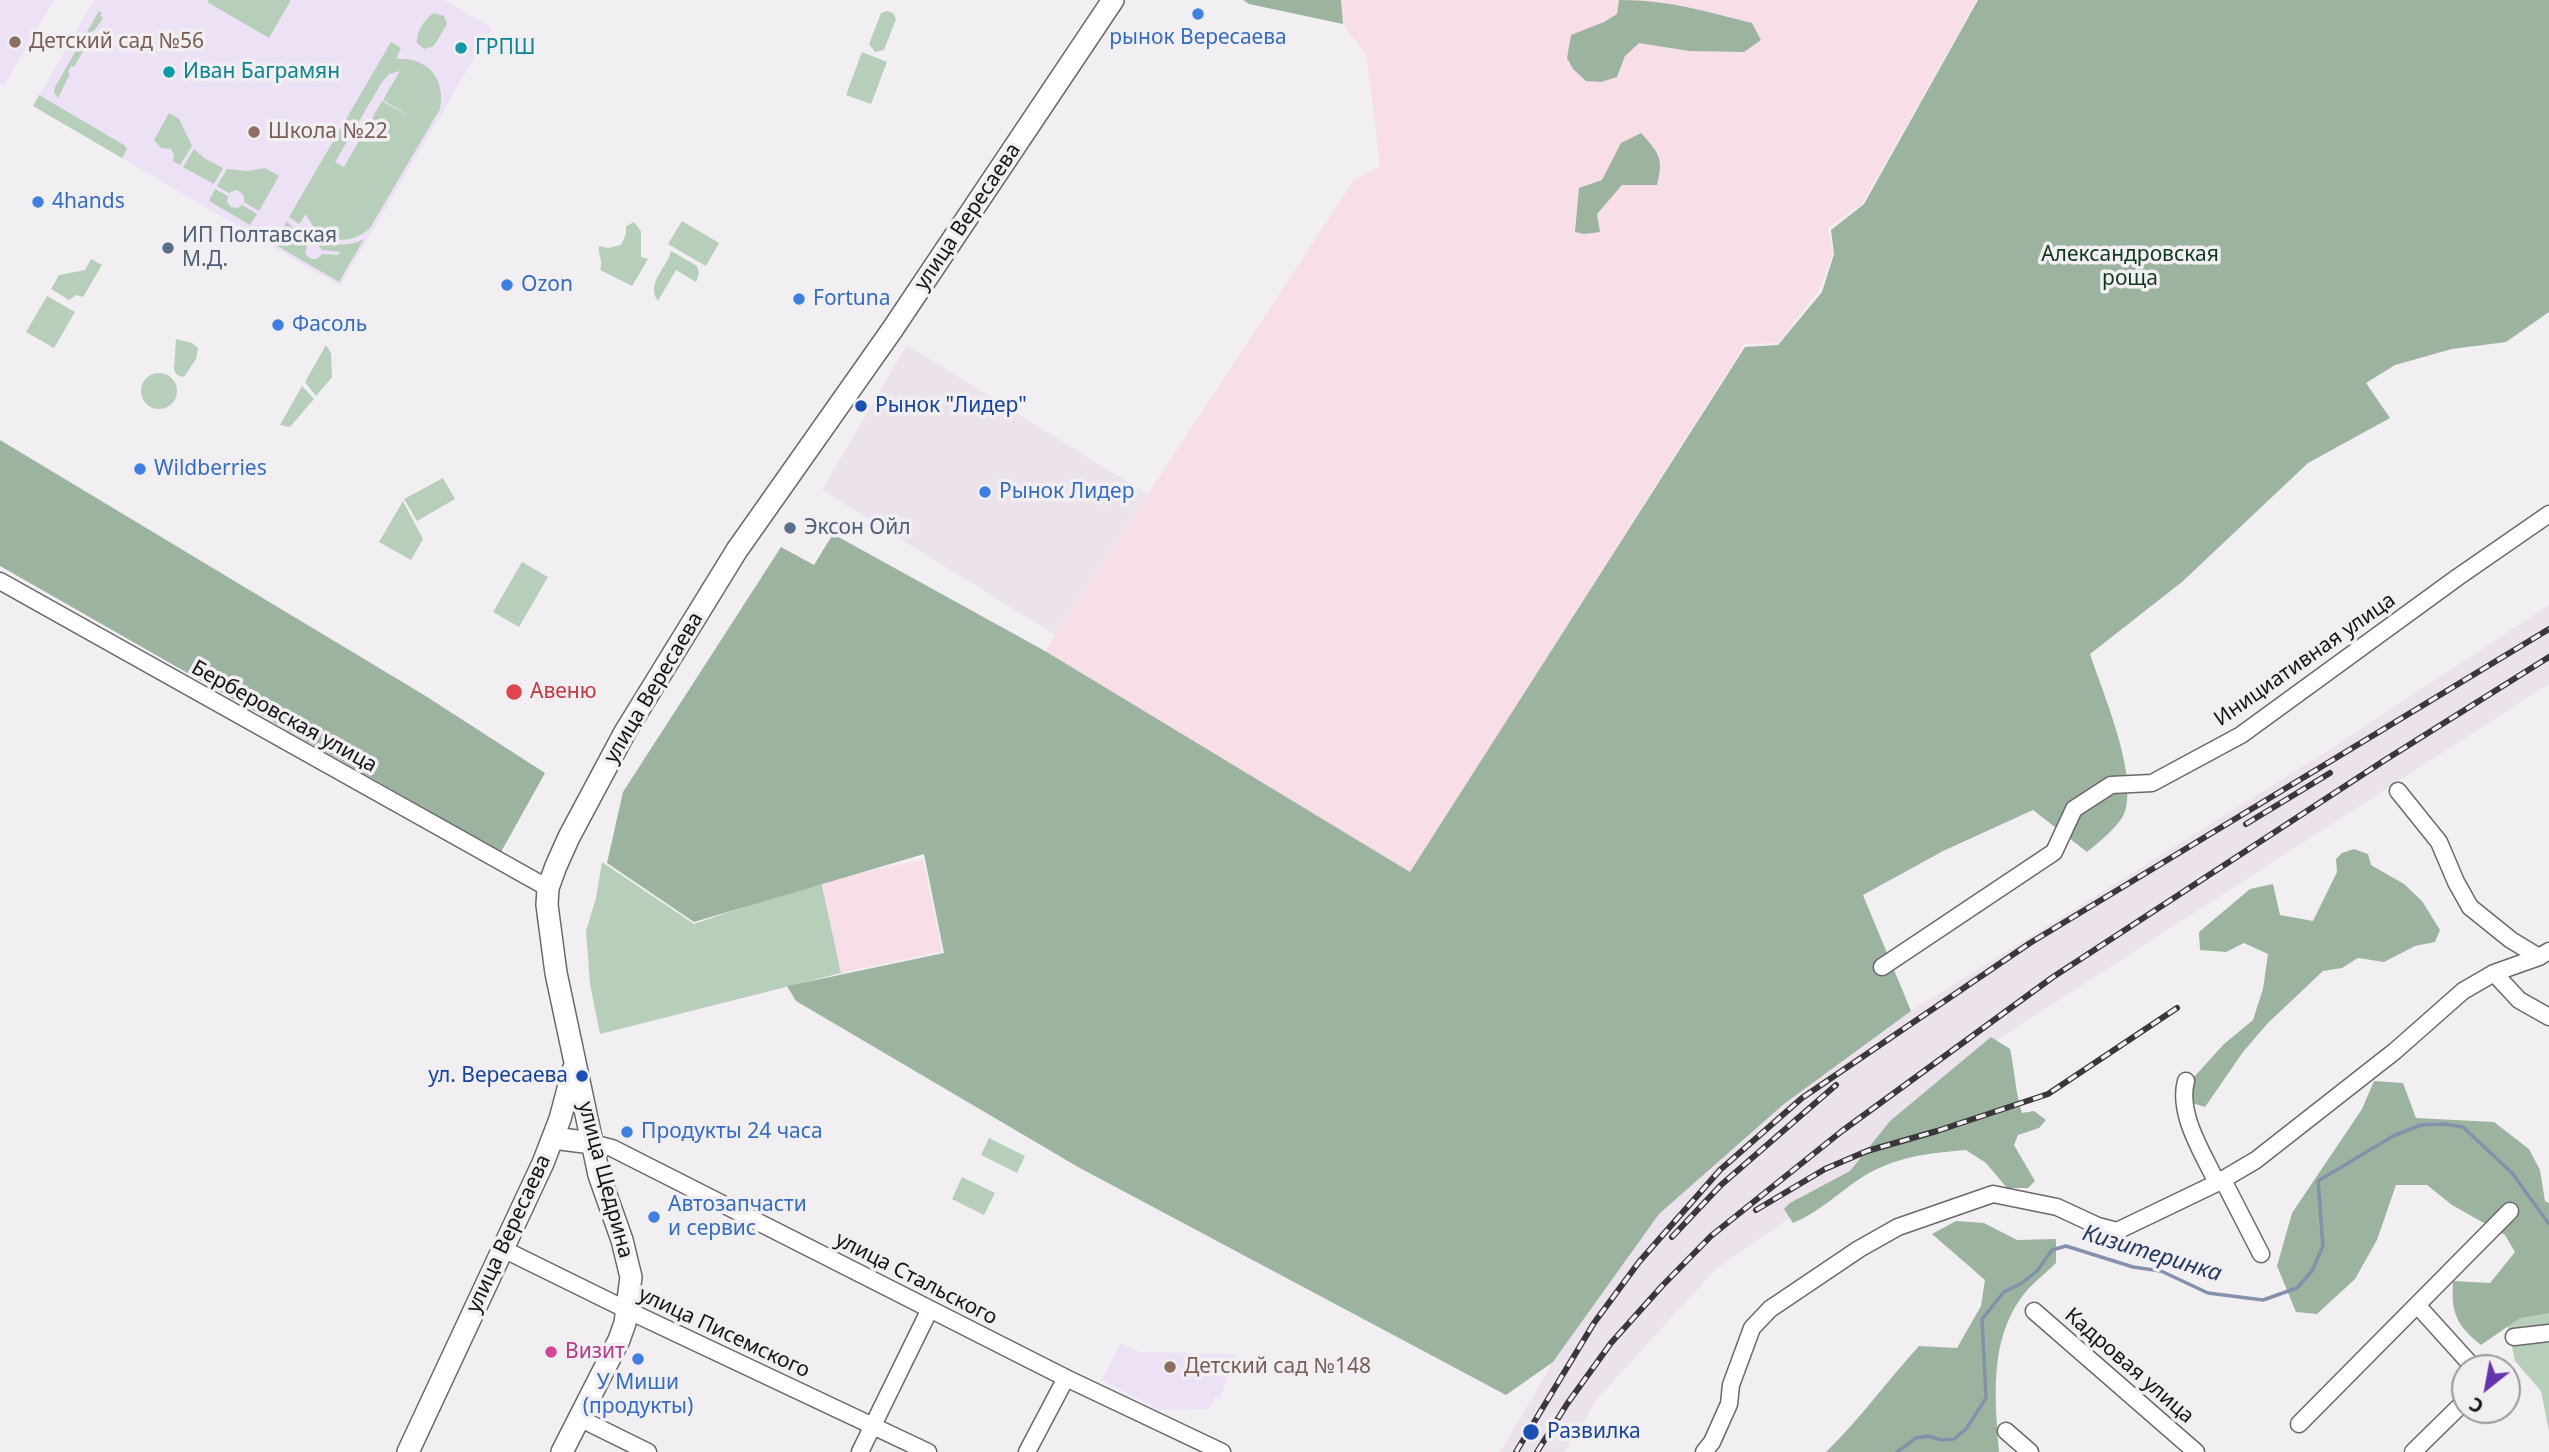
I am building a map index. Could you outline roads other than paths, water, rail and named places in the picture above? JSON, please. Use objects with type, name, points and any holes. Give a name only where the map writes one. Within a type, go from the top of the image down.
[{"type":"main road","name":"улица Вересаева","points":[[408,1452],[503,1249],[552,1138],[569,1088],[574,1061],[556,973],[547,905],[548,888],[569,837],[625,732],[737,550],[900,319],[1113,0]]},
{"type":"main road","name":"улица Щедрина","points":[[562,1452],[619,1340],[627,1310],[631,1277],[600,1175],[574,1061]]},
{"type":"main road","points":[[552,1138],[592,1143]]},
{"type":"street","name":"Инициативная улица","points":[[1882,967],[2054,852],[2074,809],[2111,785],[2152,783],[2241,735],[2549,514]]},
{"type":"street","name":"Берберовская улица","points":[[0,581],[548,888]]},
{"type":"street","points":[[2398,791],[2439,842],[2470,907],[2511,940],[2544,954]]},
{"type":"street","points":[[1704,1452],[1712,1442],[1729,1404],[1731,1385],[1752,1328],[1770,1310],[1859,1249],[1898,1227],[1993,1194],[2057,1207],[2098,1226],[2117,1231],[2220,1181],[2256,1160],[2395,1051],[2463,991],[2494,973],[2544,954]]},
{"type":"street","points":[[2494,973],[2519,1000],[2549,1017]]},
{"type":"street","points":[[2186,1081],[2183,1092],[2185,1111],[2261,1254]]},
{"type":"street","name":"улица Стальского","points":[[592,1143],[612,1148],[1066,1378],[1222,1452]]},
{"type":"street","points":[[2299,1424],[2510,1211]]},
{"type":"street","name":"улица Писемского","points":[[503,1249],[928,1452]]},
{"type":"street","points":[[2417,1304],[2462,1354]]},
{"type":"street","points":[[860,1452],[930,1309]]},
{"type":"street","name":"Кадровая улица","points":[[2034,1311],[2196,1452]]},
{"type":"street","points":[[2514,1337],[2549,1334]]},
{"type":"street","points":[[1027,1452],[1066,1378]]},
{"type":"street","points":[[2417,1451],[2451,1416]]},
{"type":"street","points":[[579,1418],[648,1452]]},
{"type":"street","points":[[2006,1432],[2030,1452]]},
{"type":"waterway","name":"Кизитеринка","points":[[1897,1452],[1916,1438],[1928,1436],[1942,1440],[1954,1439],[1966,1429],[1986,1398],[1982,1319],[2004,1292],[2037,1271],[2052,1250],[2066,1246],[2133,1267],[2161,1271],[2208,1293],[2263,1300],[2297,1288],[2312,1271],[2323,1246],[2318,1181],[2393,1136],[2421,1125],[2445,1124],[2463,1127],[2512,1173],[2549,1224]]},
{"type":"railway","points":[[1516,1452],[1594,1323],[1639,1262],[1720,1170],[1802,1098],[2030,943],[2549,629]]},
{"type":"railway","points":[[1537,1452],[1567,1404],[1611,1343],[1662,1286],[1711,1236],[1842,1131],[2053,977],[2385,760],[2549,657]]},
{"type":"railway","points":[[2246,824],[2330,773]]},
{"type":"railway","points":[[1756,1210],[1825,1169],[1867,1151],[2048,1094],[2177,1008]]},
{"type":"railway","points":[[1672,1237],[1721,1185],[1836,1085]]},
{"type":"place","name":"рынок Вересаева","points":[[1198,14]]},
{"type":"place","name":"Детский сад №56","points":[[15,42]]},
{"type":"place","name":"ГРПШ","points":[[461,48]]},
{"type":"place","name":"Иван Баграмян","points":[[169,72]]},
{"type":"place","name":"Школа №22","points":[[254,132]]},
{"type":"place","name":"4hands","points":[[38,202]]},
{"type":"place","name":"ИП Полтавская М.Д.","points":[[168,248]]},
{"type":"place","name":"Ozon","points":[[507,285]]},
{"type":"place","name":"Fortuna","points":[[799,299]]},
{"type":"place","name":"Фасоль","points":[[278,325]]},
{"type":"place","name":"Рынок \"Лидер\"","points":[[861,406]]},
{"type":"place","name":"Wildberries","points":[[140,469]]},
{"type":"place","name":"Рынок Лидер","points":[[985,492]]},
{"type":"place","name":"Эксон Ойл","points":[[790,528]]},
{"type":"place","name":"Авеню","points":[[514,692]]},
{"type":"place","name":"ул. Вересаева","points":[[582,1076]]},
{"type":"place","name":"Продукты 24 часа","points":[[627,1132]]},
{"type":"place","name":"Автозапчасти и сервис","points":[[654,1217]]},
{"type":"place","name":"Визит","points":[[551,1352]]},
{"type":"place","name":"У Миши (продукты)","points":[[638,1359]]},
{"type":"place","name":"Детский сад №148","points":[[1170,1367]]},
{"type":"place","name":"Развилка","points":[[1531,1432]]},
{"type":"park label","name":"Александровская роща","points":[[2130,267]]}]
